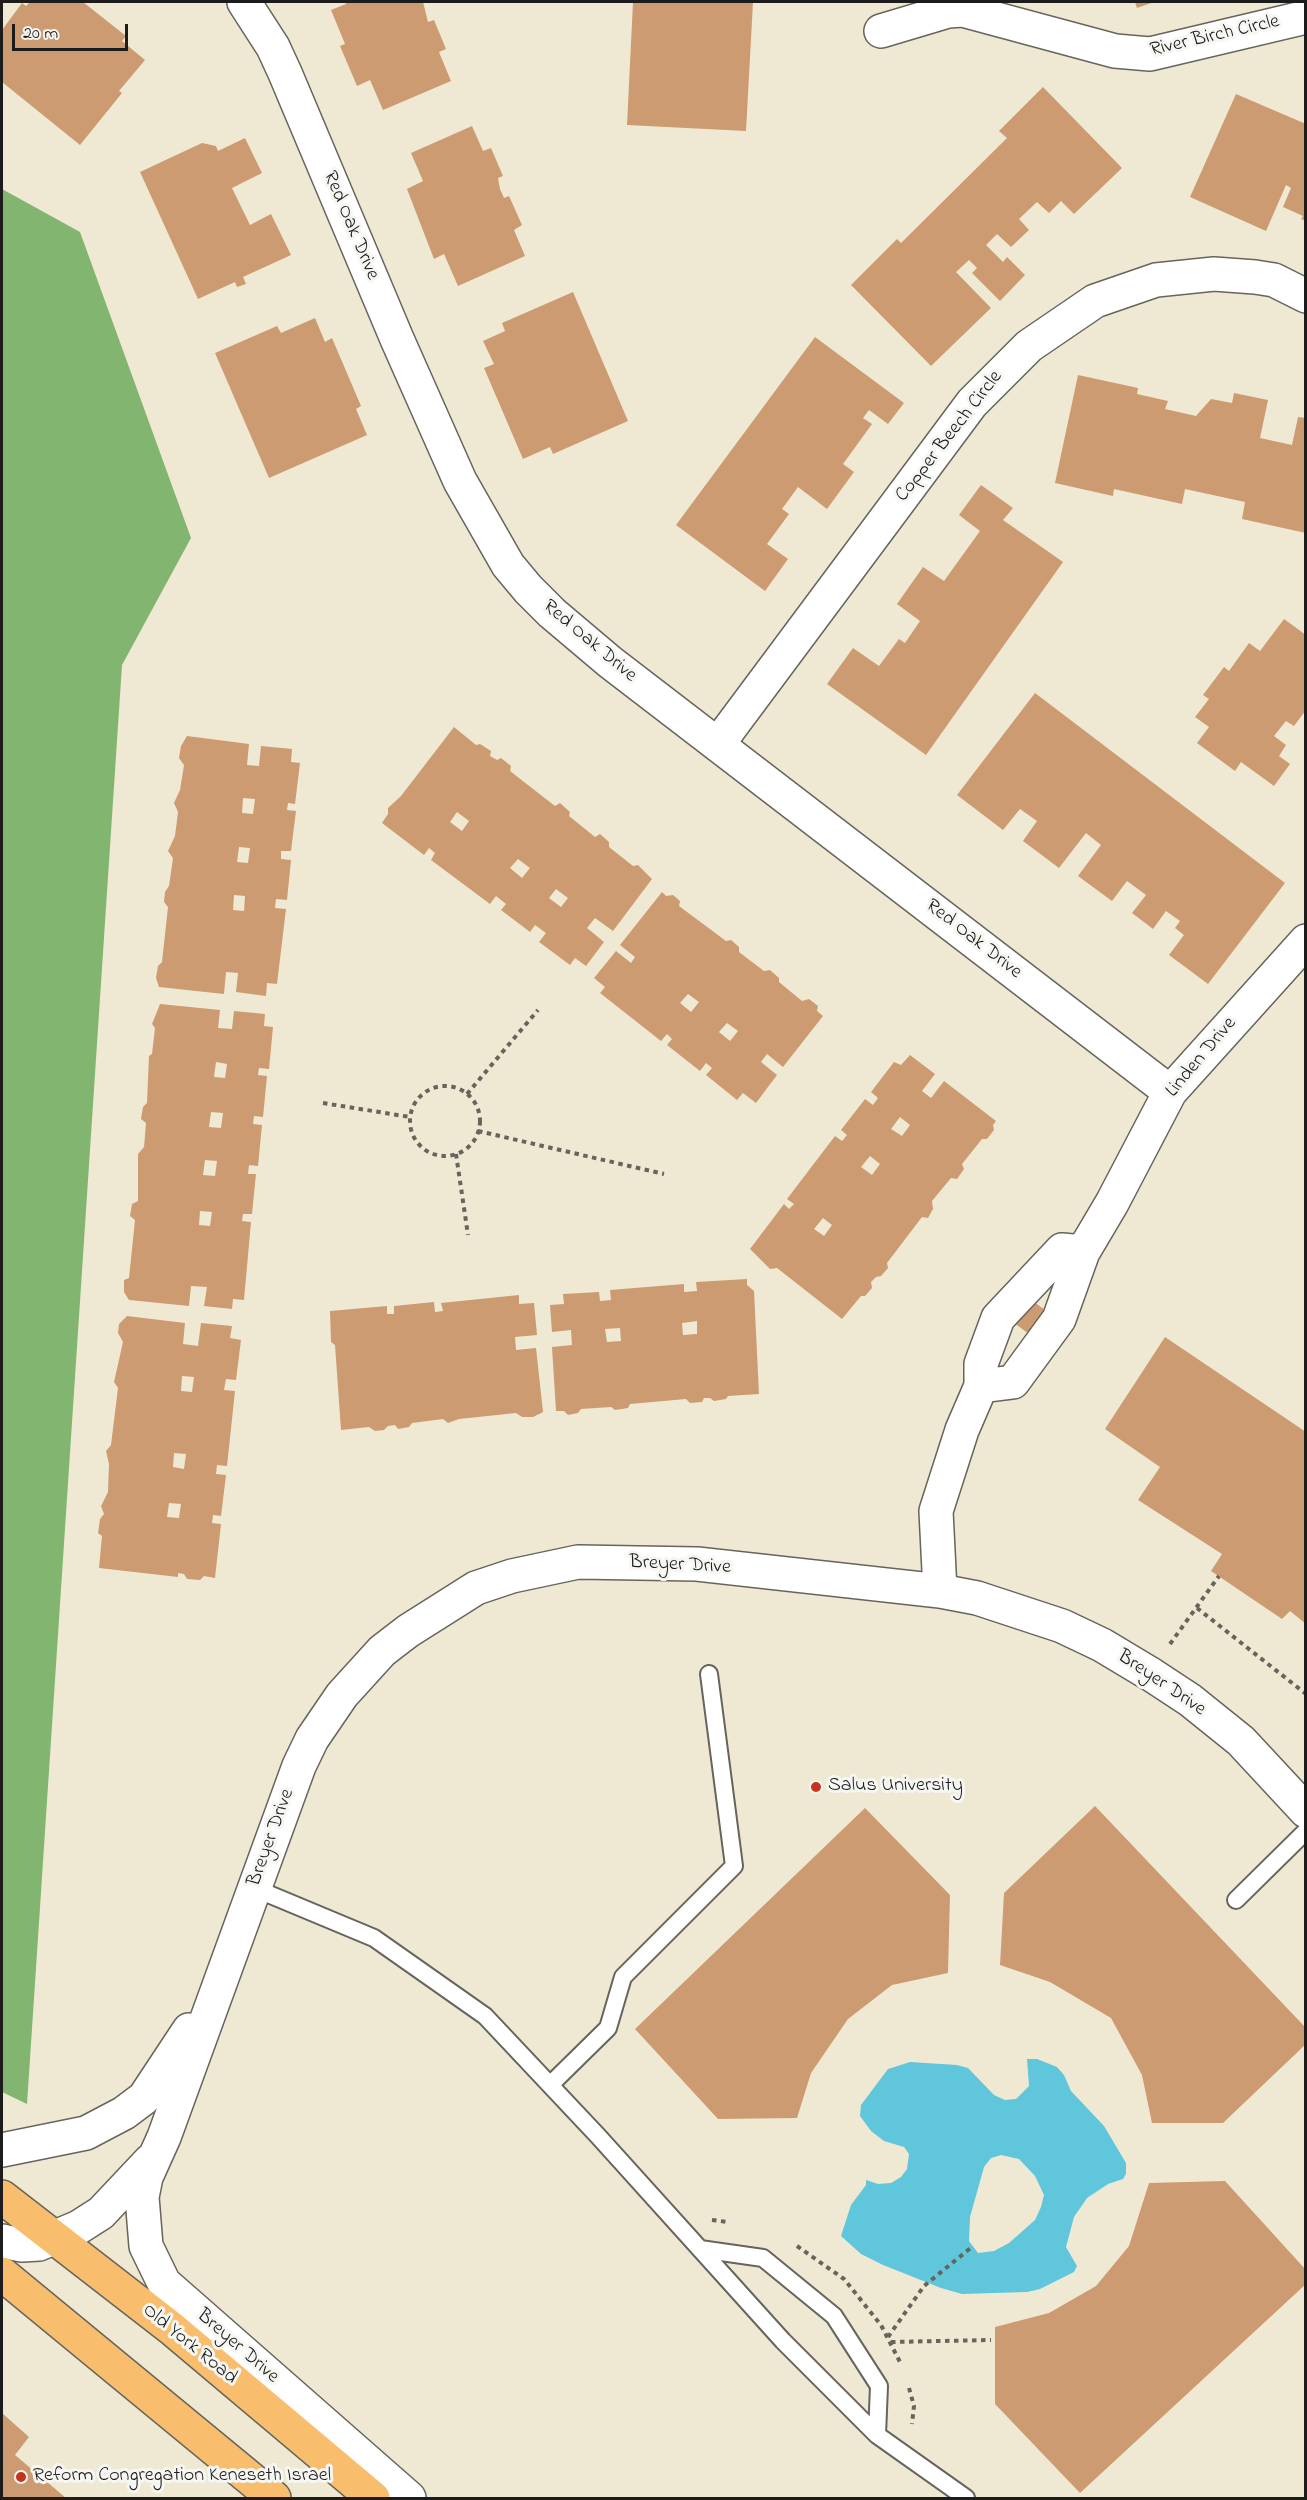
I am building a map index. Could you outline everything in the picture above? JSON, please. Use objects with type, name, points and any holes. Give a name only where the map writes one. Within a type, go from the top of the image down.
[{"type":"highway","name":"Old York Road","points":[[2,2197],[171,2328],[373,2499]]},
{"type":"highway","points":[[2,2274],[274,2499]]},
{"type":"street","name":"Red Oak Drive","points":[[244,2],[273,47],[289,81],[397,339],[460,481],[508,565],[528,589],[574,633],[1170,1092]]},
{"type":"street","name":"River Birch Circle","points":[[881,31],[948,11],[963,10],[1115,51],[1150,54],[1305,17]]},
{"type":"street","name":"Copper Beech Circle","points":[[718,744],[972,403],[1029,346],[1095,301],[1156,279],[1214,274],[1255,277],[1274,280],[1305,296]]},
{"type":"street","name":"Linden Drive","points":[[981,1386],[1013,1382],[1059,1319],[1083,1252],[1112,1203],[1170,1092],[1305,941]]},
{"type":"street","points":[[940,1591],[936,1511],[962,1430],[981,1386],[981,1364],[998,1318],[1062,1250],[1083,1252]]},
{"type":"street","name":"Breyer Drive","points":[[409,2499],[164,2283],[146,2246],[142,2197],[154,2157],[298,1766],[312,1739],[337,1702],[382,1652],[408,1631],[477,1588],[512,1576],[578,1562],[697,1564],[940,1591],[987,1601],[1062,1626],[1102,1645],[1152,1675],[1190,1700],[1241,1741],[1305,1811]]},
{"type":"street","name":"Breyer Drive","points":[[2,2150],[86,2133],[131,2108],[144,2098],[218,1986]]},
{"type":"street","name":"Breyer Drive","points":[[2,2241],[22,2245],[39,2244],[79,2227],[101,2212],[154,2157]]},
{"type":"lane","points":[[550,2085],[608,2028],[623,1977],[734,1866],[709,1674]]},
{"type":"lane","points":[[1236,1900],[1305,1832]]},
{"type":"lane","points":[[254,1888],[374,1938],[485,2016],[783,2342],[877,2435],[966,2499]]},
{"type":"lane","points":[[700,2249],[763,2258],[834,2316],[879,2386],[877,2435]]},
{"type":"path","points":[[467,1094],[538,1010]]},
{"type":"path","points":[[449,1086],[467,1094],[477,1107],[480,1119],[478,1131],[466,1149],[445,1156],[424,1150],[412,1132],[411,1117],[417,1099],[426,1091],[449,1086]]},
{"type":"path","points":[[323,1103],[411,1117]]},
{"type":"path","points":[[478,1131],[664,1174]]},
{"type":"path","points":[[456,1154],[468,1235]]},
{"type":"path","points":[[1168,1647],[1219,1576]]},
{"type":"path","points":[[1197,1608],[1305,1694]]},
{"type":"path","points":[[973,2246],[924,2286],[890,2339],[991,2340]]},
{"type":"green space","points":[[2,189],[80,232],[191,538],[122,665],[27,2104],[2,2092]]},
{"type":"water","points":[[1027,2059],[1037,2059],[1057,2067],[1064,2075],[1071,2091],[1104,2126],[1126,2163],[1126,2174],[1123,2179],[1108,2184],[1087,2198],[1074,2217],[1066,2247],[1077,2266],[1074,2272],[1040,2289],[1027,2292],[962,2294],[883,2265],[861,2254],[841,2236],[851,2205],[866,2185],[866,2180],[878,2184],[891,2183],[901,2177],[907,2169],[909,2154],[904,2147],[884,2141],[871,2131],[860,2116],[861,2105],[888,2069],[910,2062],[957,2065],[968,2068],[994,2095],[1005,2100],[1016,2099],[1029,2086]],"holes":[[[1001,2155],[1019,2159],[1035,2176],[1044,2195],[1041,2207],[1035,2220],[1009,2243],[994,2251],[978,2253],[969,2241],[970,2217],[984,2167],[991,2158]]]},
{"type":"building","points":[[30,2],[83,2],[126,36],[122,41],[145,60],[119,91],[122,93],[80,145],[2,82],[2,30],[22,3],[26,6]]},
{"type":"building","points":[[345,2],[423,2],[428,22],[434,20],[446,49],[439,52],[451,81],[383,110],[370,80],[357,86],[340,46],[345,44],[331,10],[346,4]]},
{"type":"building","points":[[633,2],[753,2],[746,131],[627,125]]},
{"type":"building","points":[[1135,2],[1154,2],[1137,8]]},
{"type":"building","points":[[1043,87],[1122,168],[1074,214],[1061,201],[1049,213],[1037,202],[1019,219],[1029,230],[1011,247],[997,234],[986,245],[1003,262],[1007,257],[1025,275],[1000,301],[972,273],[977,268],[969,260],[956,272],[991,308],[931,366],[851,285],[897,239],[901,243],[1007,138],[999,131]]},
{"type":"building","points":[[1236,94],[1306,124],[1306,221],[1301,219],[1303,216],[1283,207],[1291,188],[1286,185],[1266,231],[1190,197]]},
{"type":"building","points":[[472,126],[483,151],[491,148],[503,176],[498,178],[500,189],[504,198],[509,196],[522,225],[514,230],[525,256],[458,286],[444,254],[434,259],[407,189],[423,181],[411,153]]},
{"type":"building","points":[[245,138],[262,173],[232,188],[250,225],[271,214],[291,255],[243,277],[246,284],[237,287],[235,282],[198,299],[140,172],[202,143],[216,146],[218,151]]},
{"type":"building","points":[[573,292],[628,421],[553,454],[550,447],[523,459],[484,368],[494,364],[483,341],[505,331],[502,323]]},
{"type":"building","points":[[315,318],[325,342],[332,338],[361,406],[356,409],[367,435],[269,478],[215,353],[277,326],[281,333]]},
{"type":"building","points":[[815,337],[904,403],[888,424],[869,410],[863,418],[872,424],[843,464],[854,472],[827,509],[798,487],[782,509],[789,514],[767,544],[788,559],[765,591],[676,525]]},
{"type":"building","points":[[1078,375],[1138,388],[1137,394],[1168,401],[1165,409],[1196,416],[1211,399],[1232,403],[1234,393],[1268,400],[1260,438],[1292,445],[1298,417],[1306,418],[1306,533],[1242,519],[1245,502],[1185,489],[1182,504],[1114,489],[1113,496],[1055,483]]},
{"type":"building","points":[[981,485],[1013,508],[1003,520],[1063,562],[926,755],[827,684],[853,648],[879,666],[899,639],[905,643],[920,621],[897,604],[923,567],[944,581],[980,531],[959,515]]},
{"type":"building","points":[[1284,619],[1306,635],[1306,710],[1294,726],[1286,721],[1274,736],[1286,745],[1279,756],[1290,764],[1274,786],[1241,762],[1235,771],[1197,743],[1209,727],[1195,717],[1209,699],[1203,695],[1224,667],[1229,671],[1249,643],[1260,651]]},
{"type":"building","points":[[1035,693],[1285,883],[1208,984],[1169,955],[1184,935],[1175,928],[1180,921],[1166,911],[1153,929],[1132,913],[1146,895],[1127,881],[1112,901],[1078,876],[1101,845],[1086,833],[1059,868],[1023,841],[1037,821],[1020,809],[1003,830],[957,795]]},
{"type":"building","points":[[454,727],[476,745],[480,744],[491,751],[490,756],[497,760],[501,758],[511,766],[510,771],[555,806],[560,803],[570,812],[569,816],[595,837],[600,834],[609,842],[609,847],[633,866],[638,865],[652,879],[613,931],[595,918],[587,928],[604,942],[586,966],[575,958],[570,965],[539,942],[546,933],[535,925],[530,932],[501,910],[506,904],[496,896],[490,904],[431,860],[435,853],[429,848],[424,855],[382,823],[388,814],[388,808],[401,796]],"holes":[[[457,812],[469,821],[462,831],[450,822]],[[518,859],[530,868],[522,878],[510,868]],[[556,889],[568,898],[561,907],[549,898]]]},
{"type":"building","points":[[187,736],[249,744],[247,765],[259,766],[261,746],[292,749],[291,762],[300,763],[295,804],[288,803],[287,810],[296,811],[291,851],[281,851],[281,859],[291,860],[287,900],[276,899],[275,908],[286,909],[277,984],[267,983],[266,996],[236,992],[238,973],[226,972],[224,994],[159,987],[156,978],[158,966],[162,962],[168,907],[164,902],[165,892],[169,886],[173,858],[168,851],[175,836],[178,812],[174,803],[180,790],[184,765],[179,758],[181,746]],"holes":[[[243,798],[255,799],[253,814],[242,813]],[[239,847],[250,848],[248,863],[237,862]],[[234,895],[245,896],[244,911],[233,910]]]},
{"type":"building","points":[[662,892],[666,896],[673,895],[680,901],[679,906],[726,941],[731,940],[739,947],[739,952],[764,971],[770,970],[779,978],[779,982],[802,1001],[809,999],[818,1006],[817,1011],[823,1016],[783,1067],[767,1054],[761,1062],[777,1075],[756,1103],[743,1093],[737,1100],[706,1075],[712,1068],[706,1063],[700,1071],[667,1045],[672,1039],[667,1034],[661,1041],[600,993],[605,987],[594,978],[616,951],[631,963],[635,957],[620,945]],"holes":[[[688,994],[699,1002],[691,1012],[680,1003]],[[727,1023],[738,1031],[730,1041],[719,1032]]]},
{"type":"building","points":[[160,1004],[220,1010],[218,1028],[232,1029],[234,1011],[265,1014],[264,1026],[273,1027],[269,1069],[259,1068],[258,1075],[267,1076],[263,1117],[254,1116],[253,1124],[262,1125],[258,1166],[249,1165],[248,1174],[256,1174],[252,1214],[243,1214],[242,1221],[251,1222],[244,1300],[233,1299],[232,1309],[204,1306],[207,1287],[191,1286],[189,1306],[129,1300],[124,1292],[124,1280],[129,1278],[135,1220],[130,1216],[132,1204],[138,1201],[138,1154],[144,1147],[146,1123],[141,1119],[143,1107],[147,1103],[149,1056],[152,1054],[155,1028],[152,1024]],"holes":[[[216,1062],[227,1064],[225,1078],[214,1077]],[[211,1112],[223,1113],[221,1128],[209,1127]],[[205,1160],[217,1161],[215,1176],[203,1175]],[[200,1211],[212,1212],[210,1226],[199,1225]]]},
{"type":"building","points":[[910,1055],[935,1074],[922,1091],[931,1098],[944,1081],[996,1121],[993,1125],[994,1130],[987,1139],[982,1139],[962,1164],[964,1169],[957,1179],[951,1178],[932,1201],[933,1209],[928,1218],[922,1217],[887,1263],[888,1268],[871,1282],[872,1288],[865,1296],[861,1296],[842,1319],[777,1268],[770,1269],[750,1249],[784,1204],[789,1209],[794,1204],[787,1199],[835,1136],[842,1141],[847,1135],[841,1130],[865,1099],[873,1105],[878,1098],[871,1092],[894,1062],[901,1065]],"holes":[[[900,1117],[910,1125],[902,1136],[891,1129]],[[870,1156],[880,1164],[872,1175],[861,1167]],[[823,1218],[832,1225],[824,1236],[814,1229]]]},
{"type":"building","points":[[747,1279],[747,1285],[754,1291],[759,1394],[728,1396],[726,1399],[714,1401],[704,1398],[702,1402],[690,1403],[686,1399],[630,1404],[628,1408],[615,1410],[611,1407],[581,1409],[578,1413],[568,1415],[564,1411],[556,1411],[552,1347],[572,1345],[571,1330],[552,1332],[550,1305],[564,1304],[563,1294],[599,1292],[600,1301],[611,1300],[610,1290],[684,1284],[684,1292],[697,1291],[696,1282]],"holes":[[[697,1321],[697,1334],[683,1335],[682,1323]],[[620,1328],[621,1341],[607,1342],[605,1329]]]},
{"type":"building","points":[[519,1295],[519,1304],[534,1303],[537,1335],[515,1337],[516,1350],[536,1348],[543,1412],[533,1417],[522,1417],[516,1413],[459,1419],[448,1423],[443,1419],[412,1423],[409,1427],[398,1429],[395,1425],[375,1431],[369,1427],[341,1430],[335,1345],[331,1342],[330,1311],[387,1306],[387,1314],[394,1314],[394,1306],[434,1302],[435,1312],[443,1311],[441,1303]]},
{"type":"building","points":[[1030,1299],[1045,1310],[1029,1334],[1013,1322]]},
{"type":"building","points":[[127,1316],[185,1323],[183,1344],[198,1346],[201,1323],[232,1326],[230,1338],[241,1340],[236,1380],[226,1379],[224,1390],[235,1391],[227,1466],[217,1465],[216,1474],[226,1475],[221,1516],[213,1515],[212,1523],[221,1524],[215,1578],[204,1576],[200,1580],[187,1579],[184,1574],[178,1573],[178,1577],[99,1568],[102,1536],[98,1533],[100,1519],[104,1514],[101,1506],[108,1492],[109,1464],[106,1451],[111,1445],[118,1388],[114,1382],[123,1342],[118,1333],[119,1324]],"holes":[[[182,1376],[194,1377],[192,1392],[181,1391]],[[174,1453],[186,1454],[184,1469],[173,1467]],[[169,1503],[181,1504],[179,1518],[167,1517]]]},
{"type":"building","points":[[1165,1337],[1306,1432],[1306,1624],[1290,1611],[1282,1619],[1211,1571],[1222,1554],[1138,1500],[1160,1467],[1105,1429]]},
{"type":"building","points":[[1095,1806],[1306,2028],[1306,2044],[1223,2123],[1152,2123],[1142,2075],[1111,2018],[1050,1982],[1000,1965],[1004,1893]]},
{"type":"building","points":[[865,1808],[950,1895],[948,1973],[892,1985],[848,2019],[811,2073],[797,2118],[718,2119],[635,2029]]},
{"type":"building","points":[[1225,2181],[1306,2270],[1306,2284],[1080,2493],[995,2404],[995,2327],[1049,2313],[1096,2286],[1129,2246],[1149,2183]]},
{"type":"building","name":"Reform Congregation Keneseth Israel","points":[[2,2413],[29,2437],[15,2455],[66,2498],[2,2498]]},
{"type":"place","name":"Salus University","points":[[816,1787]]},
{"type":"place","name":"Reform Congregation Keneseth Israel","points":[[21,2477]]}]
